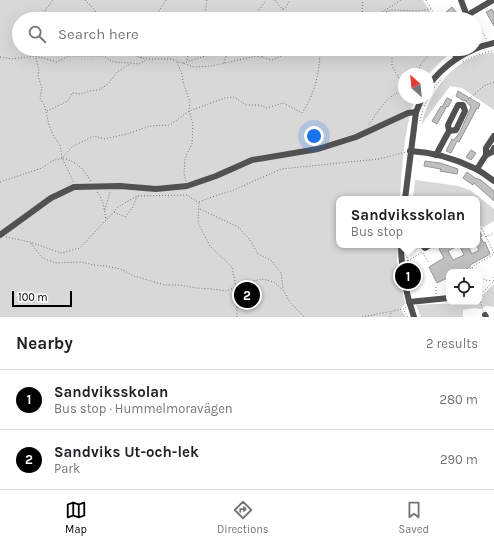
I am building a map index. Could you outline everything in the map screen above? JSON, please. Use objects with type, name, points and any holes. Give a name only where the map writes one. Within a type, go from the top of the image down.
[{"type":"street","points":[[461,0],[464,12]]},
{"type":"street","points":[[475,12],[493,0]]},
{"type":"street","points":[[482,48],[494,44]]},
{"type":"street","points":[[457,56],[459,61]]},
{"type":"street","points":[[434,78],[439,72],[459,61],[465,56]]},
{"type":"street","points":[[405,196],[410,151],[416,112],[419,104]]},
{"type":"street","points":[[436,155],[449,131],[448,125],[458,105],[463,105],[465,111],[456,130],[449,131]]},
{"type":"street","points":[[3,236],[51,198],[76,187],[111,186],[156,189],[187,186],[216,176],[252,160],[318,149],[366,133],[408,113],[416,112]]},
{"type":"street","points":[[486,155],[486,148],[494,136]]},
{"type":"street","points":[[477,169],[486,155],[492,152],[494,148]]},
{"type":"street","points":[[410,151],[436,155],[477,169],[494,181]]},
{"type":"street","points":[[401,248],[403,272],[409,302],[414,317]]},
{"type":"street","points":[[409,302],[446,298]]},
{"type":"path","points":[[45,12],[53,0]]},
{"type":"path","points":[[85,0],[95,12]]},
{"type":"path","points":[[158,12],[166,0]]},
{"type":"path","points":[[205,12],[207,0]]},
{"type":"path","points":[[258,12],[266,0]]},
{"type":"path","points":[[275,0],[282,10],[286,7],[290,0]]},
{"type":"path","points":[[362,12],[363,0]]},
{"type":"path","points":[[382,12],[400,0]]},
{"type":"path","points":[[426,0],[433,12]]},
{"type":"path","points":[[384,12],[393,10],[417,11],[431,9]]},
{"type":"path","points":[[482,32],[487,40]]},
{"type":"path","points":[[482,54],[494,50]]},
{"type":"path","points":[[0,57],[12,59],[35,56],[57,62],[68,56]]},
{"type":"path","points":[[35,56],[38,66],[38,76],[42,88],[40,98],[46,111],[53,135],[60,145],[62,158],[76,187]]},
{"type":"path","points":[[77,56],[90,56]]},
{"type":"path","points":[[104,56],[113,62],[139,64],[148,59]]},
{"type":"path","points":[[137,56],[148,59],[171,59],[194,67],[212,66],[256,56],[272,60],[282,56]]},
{"type":"path","points":[[187,61],[188,56]]},
{"type":"path","points":[[183,63],[204,56]]},
{"type":"path","points":[[224,63],[226,56]]},
{"type":"path","points":[[62,158],[73,146],[94,136],[104,139],[127,134],[150,126],[170,125],[189,111],[225,98],[234,97],[246,104],[259,105],[267,108],[283,103],[302,113],[308,104],[313,91],[319,70],[320,56]]},
{"type":"path","points":[[392,56],[392,66],[398,76]]},
{"type":"path","points":[[419,68],[428,56]]},
{"type":"path","points":[[459,61],[475,56]]},
{"type":"path","points":[[177,61],[190,102],[189,111],[193,124],[192,144],[185,158],[184,173],[187,186]]},
{"type":"path","points":[[46,111],[68,101],[72,93],[81,94],[99,90],[108,84],[117,72],[131,63]]},
{"type":"path","points":[[419,125],[424,107],[434,88],[442,78]]},
{"type":"path","points":[[463,105],[470,97],[484,86],[494,82]]},
{"type":"path","points":[[366,133],[365,130],[382,106],[394,94],[398,92]]},
{"type":"path","points":[[198,203],[234,190],[281,169],[379,159],[410,151]]},
{"type":"path","points":[[0,182],[42,168],[52,161],[62,158],[74,161],[80,166],[101,196],[106,220]]},
{"type":"path","points":[[105,213],[111,186]]},
{"type":"path","points":[[3,236],[30,242],[61,253],[80,248],[118,207],[137,196],[187,195],[198,203],[198,223],[210,246],[232,267],[236,288],[236,317]]},
{"type":"path","points":[[114,212],[125,217],[133,207],[137,196]]},
{"type":"path","points":[[199,209],[238,227],[250,240],[258,254],[272,261],[281,273],[283,290]]},
{"type":"path","points":[[472,268],[494,253],[480,227]]},
{"type":"path","points":[[486,237],[494,233]]},
{"type":"path","points":[[30,242],[42,258],[56,263],[81,262],[121,269],[134,276],[165,285],[180,285],[226,291],[249,282],[262,279],[274,282],[283,290],[290,302],[304,317]]},
{"type":"path","points":[[407,261],[425,248],[428,262]]},
{"type":"path","points":[[407,256],[409,276]]},
{"type":"path","points":[[482,293],[494,282],[494,276]]},
{"type":"path","points":[[482,278],[485,280],[494,282]]},
{"type":"path","points":[[436,285],[436,300]]},
{"type":"path","points":[[482,305],[485,316]]},
{"type":"path","points":[[362,317],[403,310]]},
{"type":"path","points":[[390,317],[391,312]]},
{"type":"shaded area","points":[[0,0],[423,0],[431,12],[12,12],[12,56],[447,56],[434,68],[398,68],[398,104],[413,104],[406,135],[400,196],[336,196],[336,248],[398,248],[397,262],[405,303],[401,309],[406,317],[0,317]]},
{"type":"shaded area","points":[[494,52],[494,110],[462,88],[450,86],[421,125],[428,104],[434,104],[434,94],[446,76],[467,60],[482,56],[482,55]]},
{"type":"shaded area","points":[[415,180],[458,186],[470,190],[478,196],[413,196]]},
{"type":"shaded area","points":[[480,198],[494,209],[494,221],[484,227],[480,226]]},
{"type":"shaded area","points":[[494,284],[494,307],[486,306],[480,309],[475,308],[463,310],[463,317],[421,317],[416,305],[446,304],[446,305],[482,305],[482,295]]},
{"type":"building","points":[[452,7],[456,12],[446,12]]},
{"type":"building","points":[[492,9],[494,13],[494,26],[486,12]]},
{"type":"building","points":[[458,91],[480,104],[459,142],[457,141],[451,153],[446,151],[452,139],[454,140],[460,132],[471,107],[465,100],[464,101],[456,96]]},
{"type":"building","points":[[447,98],[452,100],[437,124],[432,121]]},
{"type":"building","points":[[471,150],[476,153],[471,160],[466,157]]},
{"type":"building","points":[[425,161],[440,163],[458,169],[457,174],[424,166]]},
{"type":"building","points":[[467,172],[475,178],[481,180],[494,191],[494,201],[474,183],[473,185],[463,178]]},
{"type":"building","points":[[480,237],[484,243],[485,242],[490,254],[470,265],[470,267],[466,269],[446,269],[446,278],[437,283],[429,267],[444,258],[439,249],[454,248],[448,251],[453,260],[464,255],[460,248],[469,248],[472,254],[479,250],[478,248],[480,248]]},
{"type":"place","name":"Sandviksskolan","points":[[408,276]]},
{"type":"place","name":"Sandviks Ut-och-lek","points":[[247,295]]}]
